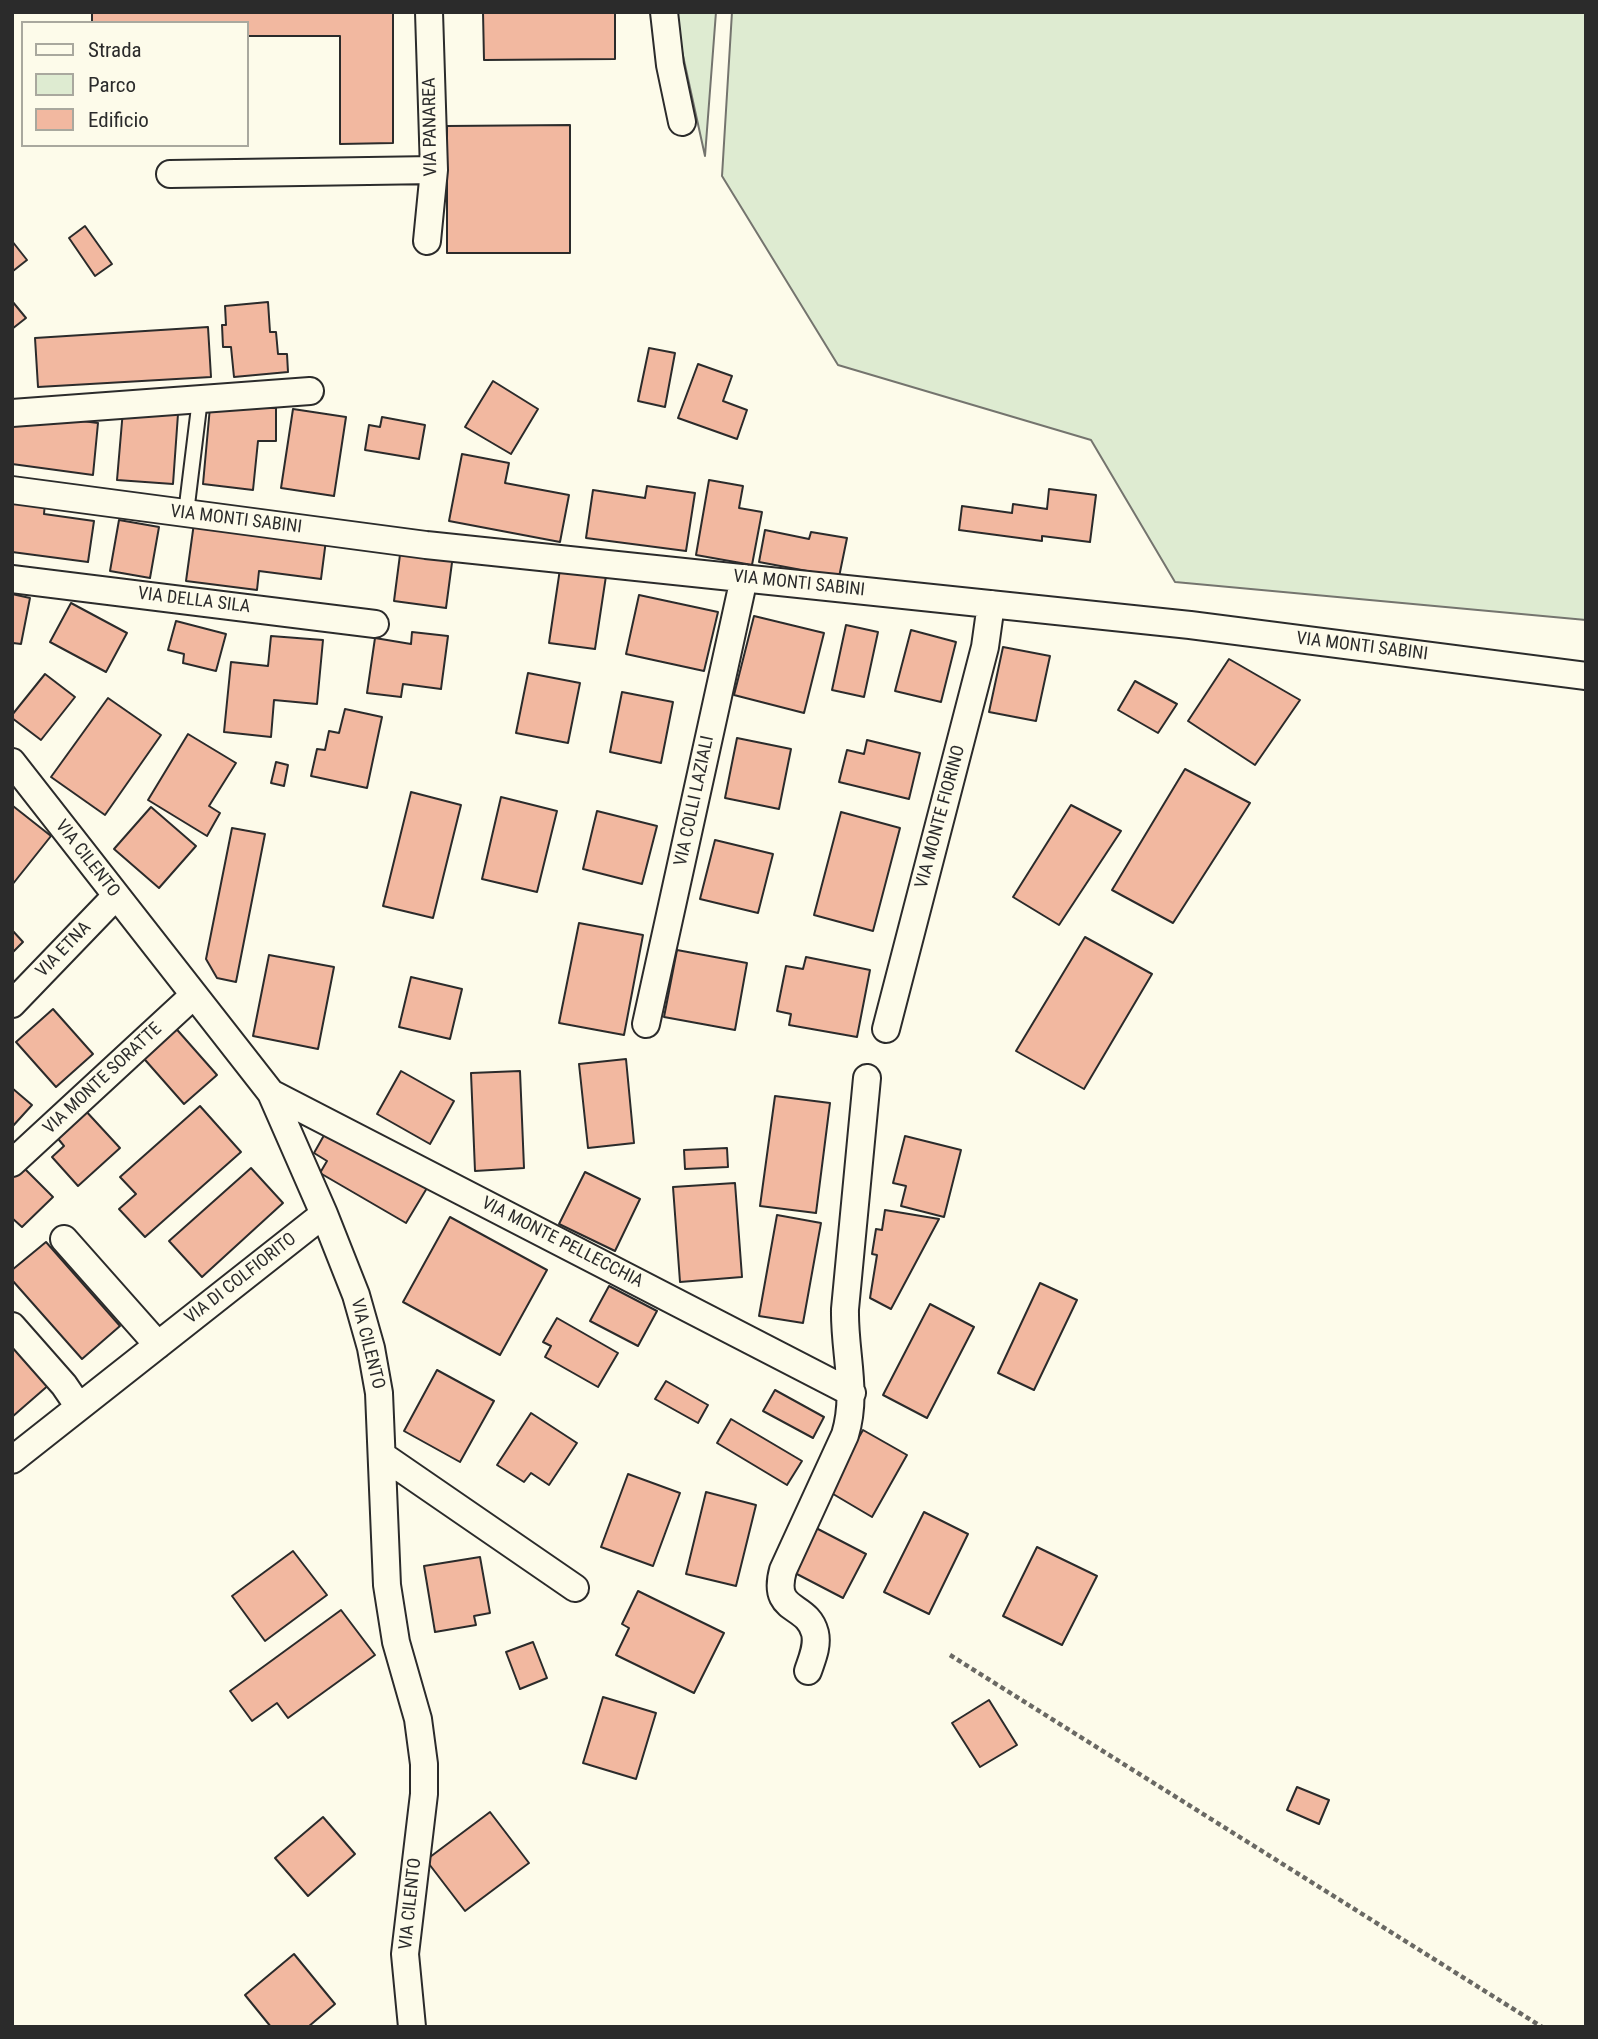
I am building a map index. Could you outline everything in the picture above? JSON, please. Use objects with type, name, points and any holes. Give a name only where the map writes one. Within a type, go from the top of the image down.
[{"type":"street","name":"VIA PANAREA","points":[[427,241],[434,170],[429,12]]},
{"type":"street","points":[[664,12],[670,65],[682,122]]},
{"type":"street","points":[[170,174],[434,170]]},
{"type":"street","points":[[12,413],[310,391]]},
{"type":"street","name":"VIA MONTI SABINI","points":[[12,490],[426,545],[1190,625],[1586,676]]},
{"type":"street","name":"VIA COLLI LAZIALI","points":[[646,1024],[744,578]]},
{"type":"street","name":"VIA DELLA SILA","points":[[12,579],[375,624]]},
{"type":"street","name":"VIA MONTE FIORINO","points":[[886,1029],[985,647],[991,604]]},
{"type":"street","name":"VIA CILENTO","points":[[12,762],[271,1093],[356,1295],[371,1348],[379,1393],[389,1600],[396,1642],[418,1719],[424,1764],[424,1794],[405,1954],[412,2027]]},
{"type":"street","name":"VIA ETNA","points":[[12,1004],[116,896]]},
{"type":"street","name":"VIA MONTE SORATTE","points":[[12,1163],[194,995]]},
{"type":"street","points":[[808,1671],[814,1653],[814,1632],[808,1620],[783,1598],[780,1591],[781,1577],[845,1435],[850,1415],[852,1393],[845,1337],[845,1309],[867,1078]]},
{"type":"street","name":"VIA MONTE PELLECCHIA","points":[[271,1093],[852,1393]]},
{"type":"street","name":"VIA DI COLFIORITO","points":[[12,1460],[324,1214]]},
{"type":"street","points":[[64,1239],[158,1345]]},
{"type":"street","points":[[12,1326],[64,1385],[79,1407]]},
{"type":"street","points":[[383,1456],[575,1588]]},
{"type":"lane","points":[[186,513],[200,399]]},
{"type":"path","points":[[950,1655],[1542,2027]]},
{"type":"green space","points":[[678,12],[716,12],[705,156],[678,33]]},
{"type":"green space","points":[[732,12],[1586,12],[1586,620],[1175,582],[1091,440],[838,365],[722,176]]},
{"type":"building","points":[[92,12],[393,12],[393,143],[340,144],[340,36],[248,36],[248,21],[92,21]]},
{"type":"building","points":[[483,12],[615,12],[615,59],[484,60]]},
{"type":"building","points":[[570,125],[570,253],[447,253],[447,126]]},
{"type":"building","points":[[85,226],[112,264],[95,276],[69,238]]},
{"type":"building","points":[[12,241],[27,260],[13,271],[12,270]]},
{"type":"building","points":[[12,301],[26,318],[12,329]]},
{"type":"building","points":[[268,302],[270,332],[276,332],[278,354],[287,354],[288,372],[234,377],[231,347],[223,347],[225,306]]},
{"type":"building","points":[[208,327],[211,377],[38,387],[35,338]]},
{"type":"building","points":[[649,348],[675,353],[665,407],[638,401]]},
{"type":"building","points":[[698,364],[732,376],[723,401],[747,410],[737,439],[678,418]]},
{"type":"building","points":[[493,381],[538,409],[511,454],[465,427]]},
{"type":"building","points":[[210,407],[276,408],[276,441],[258,441],[253,490],[203,484]]},
{"type":"building","points":[[293,409],[346,417],[334,496],[281,488]]},
{"type":"building","points":[[123,410],[178,414],[173,484],[117,480]]},
{"type":"building","points":[[43,416],[98,423],[93,475],[12,464],[12,419]]},
{"type":"building","points":[[382,417],[425,425],[419,459],[365,450],[369,425],[380,427]]},
{"type":"building","points":[[462,454],[509,463],[505,483],[569,495],[560,542],[449,521]]},
{"type":"building","points":[[709,480],[743,486],[739,508],[762,512],[752,565],[696,555]]},
{"type":"building","points":[[647,486],[695,493],[686,551],[586,538],[593,490],[645,498]]},
{"type":"building","points":[[1049,489],[1096,495],[1090,542],[1042,536],[1042,541],[959,530],[962,506],[1012,513],[1013,504],[1047,509]]},
{"type":"building","points":[[12,499],[45,503],[44,514],[94,521],[88,562],[12,552]]},
{"type":"building","points":[[119,520],[159,527],[150,578],[110,571]]},
{"type":"building","points":[[194,523],[326,540],[321,579],[259,571],[257,590],[186,581]]},
{"type":"building","points":[[765,530],[809,539],[811,532],[847,538],[839,577],[759,562]]},
{"type":"building","points":[[401,547],[453,555],[446,608],[394,601]]},
{"type":"building","points":[[560,569],[606,576],[595,649],[549,643]]},
{"type":"building","points":[[12,594],[30,598],[21,644],[13,643],[12,647]]},
{"type":"building","points":[[639,595],[718,612],[704,671],[626,654]]},
{"type":"building","points":[[71,603],[127,633],[106,672],[50,642]]},
{"type":"building","points":[[754,616],[824,633],[804,713],[734,695]]},
{"type":"building","points":[[176,621],[226,634],[216,671],[183,663],[184,654],[168,650]]},
{"type":"building","points":[[846,625],[878,632],[864,697],[832,690]]},
{"type":"building","points":[[911,630],[956,642],[941,702],[895,691]]},
{"type":"building","points":[[412,632],[448,636],[441,689],[403,684],[401,697],[367,693],[375,638],[411,644]]},
{"type":"building","points":[[271,636],[323,640],[317,704],[274,700],[271,737],[224,732],[231,662],[268,666]]},
{"type":"building","points":[[1003,647],[1050,656],[1036,721],[989,712]]},
{"type":"building","points":[[1229,659],[1300,700],[1255,765],[1188,721]]},
{"type":"building","points":[[528,673],[580,683],[568,743],[516,733]]},
{"type":"building","points":[[45,674],[75,697],[41,740],[12,718],[12,715]]},
{"type":"building","points":[[1135,681],[1177,704],[1158,733],[1118,710]]},
{"type":"building","points":[[622,692],[673,702],[661,763],[610,752]]},
{"type":"building","points":[[108,698],[161,735],[105,815],[51,777]]},
{"type":"building","points":[[345,709],[382,717],[367,788],[311,776],[317,749],[325,750],[329,731],[339,733]]},
{"type":"building","points":[[188,734],[236,763],[209,806],[220,813],[207,836],[148,800]]},
{"type":"building","points":[[737,738],[791,749],[779,809],[725,798]]},
{"type":"building","points":[[867,740],[920,753],[909,799],[839,782],[847,750],[864,754]]},
{"type":"building","points":[[276,762],[288,765],[284,786],[271,783]]},
{"type":"building","points":[[1185,769],[1250,803],[1173,923],[1112,890]]},
{"type":"building","points":[[411,792],[461,805],[433,918],[383,906]]},
{"type":"building","points":[[501,797],[557,811],[537,892],[482,879]]},
{"type":"building","points":[[1071,805],[1121,831],[1059,925],[1013,897]]},
{"type":"building","points":[[12,807],[51,836],[12,885]]},
{"type":"building","points":[[151,807],[196,846],[159,888],[114,849]]},
{"type":"building","points":[[597,811],[657,826],[642,884],[583,869]]},
{"type":"building","points":[[841,812],[900,828],[873,931],[814,915]]},
{"type":"building","points":[[232,828],[265,834],[236,982],[217,978],[206,959]]},
{"type":"building","points":[[715,840],[773,854],[758,913],[700,899]]},
{"type":"building","points":[[579,923],[643,935],[624,1035],[559,1023]]},
{"type":"building","points":[[12,930],[23,942],[12,953]]},
{"type":"building","points":[[1085,937],[1152,974],[1084,1089],[1016,1051]]},
{"type":"building","points":[[677,950],[747,963],[735,1030],[664,1017]]},
{"type":"building","points":[[269,955],[334,967],[318,1049],[253,1036]]},
{"type":"building","points":[[806,957],[870,970],[857,1037],[789,1025],[791,1014],[777,1011],[786,966],[803,969]]},
{"type":"building","points":[[411,977],[462,989],[450,1039],[399,1027]]},
{"type":"building","points":[[53,1009],[93,1054],[56,1087],[16,1042]]},
{"type":"building","points":[[172,1024],[217,1075],[184,1104],[139,1053]]},
{"type":"building","points":[[626,1059],[634,1143],[588,1148],[579,1064]]},
{"type":"building","points":[[401,1071],[454,1101],[430,1144],[377,1114]]},
{"type":"building","points":[[520,1071],[524,1168],[475,1171],[471,1073]]},
{"type":"building","points":[[12,1088],[32,1105],[12,1127]]},
{"type":"building","points":[[775,1096],[830,1103],[816,1213],[760,1206]]},
{"type":"building","points":[[200,1106],[241,1152],[145,1237],[119,1209],[136,1194],[120,1177]]},
{"type":"building","points":[[84,1109],[120,1148],[78,1186],[52,1157],[64,1146],[55,1135]]},
{"type":"building","points":[[327,1130],[427,1188],[406,1223],[320,1173],[327,1161],[314,1153]]},
{"type":"building","points":[[905,1136],[961,1150],[944,1217],[901,1206],[906,1186],[893,1183]]},
{"type":"building","points":[[727,1148],[728,1167],[685,1169],[684,1150]]},
{"type":"building","points":[[20,1164],[53,1197],[22,1227],[12,1218],[12,1172]]},
{"type":"building","points":[[251,1168],[283,1203],[202,1277],[169,1241]]},
{"type":"building","points":[[585,1172],[640,1199],[615,1251],[559,1224]]},
{"type":"building","points":[[735,1183],[742,1277],[680,1282],[673,1187]]},
{"type":"building","points":[[885,1210],[939,1219],[891,1309],[870,1298],[877,1255],[872,1254],[876,1229],[882,1230]]},
{"type":"building","points":[[777,1215],[821,1223],[803,1323],[759,1316]]},
{"type":"building","points":[[450,1217],[547,1270],[500,1355],[403,1302]]},
{"type":"building","points":[[46,1242],[120,1326],[82,1359],[12,1280],[12,1270]]},
{"type":"building","points":[[1040,1283],[1077,1300],[1034,1390],[998,1373]]},
{"type":"building","points":[[609,1286],[657,1311],[638,1346],[590,1321]]},
{"type":"building","points":[[930,1304],[974,1327],[927,1418],[883,1395]]},
{"type":"building","points":[[557,1318],[618,1353],[598,1387],[545,1357],[551,1346],[543,1342]]},
{"type":"building","points":[[12,1340],[51,1383],[12,1417]]},
{"type":"building","points":[[437,1370],[494,1401],[460,1462],[404,1431]]},
{"type":"building","points":[[666,1381],[708,1405],[698,1423],[655,1399]]},
{"type":"building","points":[[775,1390],[824,1417],[813,1438],[763,1411]]},
{"type":"building","points":[[531,1413],[577,1443],[549,1485],[531,1473],[524,1482],[497,1465]]},
{"type":"building","points":[[731,1419],[802,1461],[787,1485],[717,1443]]},
{"type":"building","points":[[863,1430],[907,1455],[872,1517],[828,1491]]},
{"type":"building","points":[[628,1474],[680,1493],[653,1566],[601,1547]]},
{"type":"building","points":[[706,1492],[756,1505],[736,1586],[686,1574]]},
{"type":"building","points":[[924,1512],[968,1534],[929,1614],[884,1592]]},
{"type":"building","points":[[816,1528],[866,1554],[843,1598],[793,1572]]},
{"type":"building","points":[[1037,1547],[1097,1576],[1062,1645],[1003,1616]]},
{"type":"building","points":[[293,1551],[327,1595],[265,1641],[232,1596]]},
{"type":"building","points":[[480,1557],[490,1613],[474,1616],[476,1625],[435,1632],[424,1566]]},
{"type":"building","points":[[638,1591],[724,1633],[694,1693],[616,1655],[629,1628],[622,1624]]},
{"type":"building","points":[[341,1610],[375,1655],[288,1718],[277,1703],[252,1721],[230,1691]]},
{"type":"building","points":[[533,1642],[547,1678],[520,1689],[506,1652]]},
{"type":"building","points":[[603,1697],[656,1713],[636,1779],[583,1763]]},
{"type":"building","points":[[989,1700],[1017,1745],[980,1767],[952,1723]]},
{"type":"building","points":[[1297,1787],[1329,1800],[1319,1824],[1287,1810]]},
{"type":"building","points":[[490,1812],[529,1863],[465,1911],[426,1860]]},
{"type":"building","points":[[323,1817],[355,1854],[308,1896],[275,1858]]},
{"type":"building","points":[[294,1954],[335,2004],[308,2027],[271,2027],[245,1995]]}]
